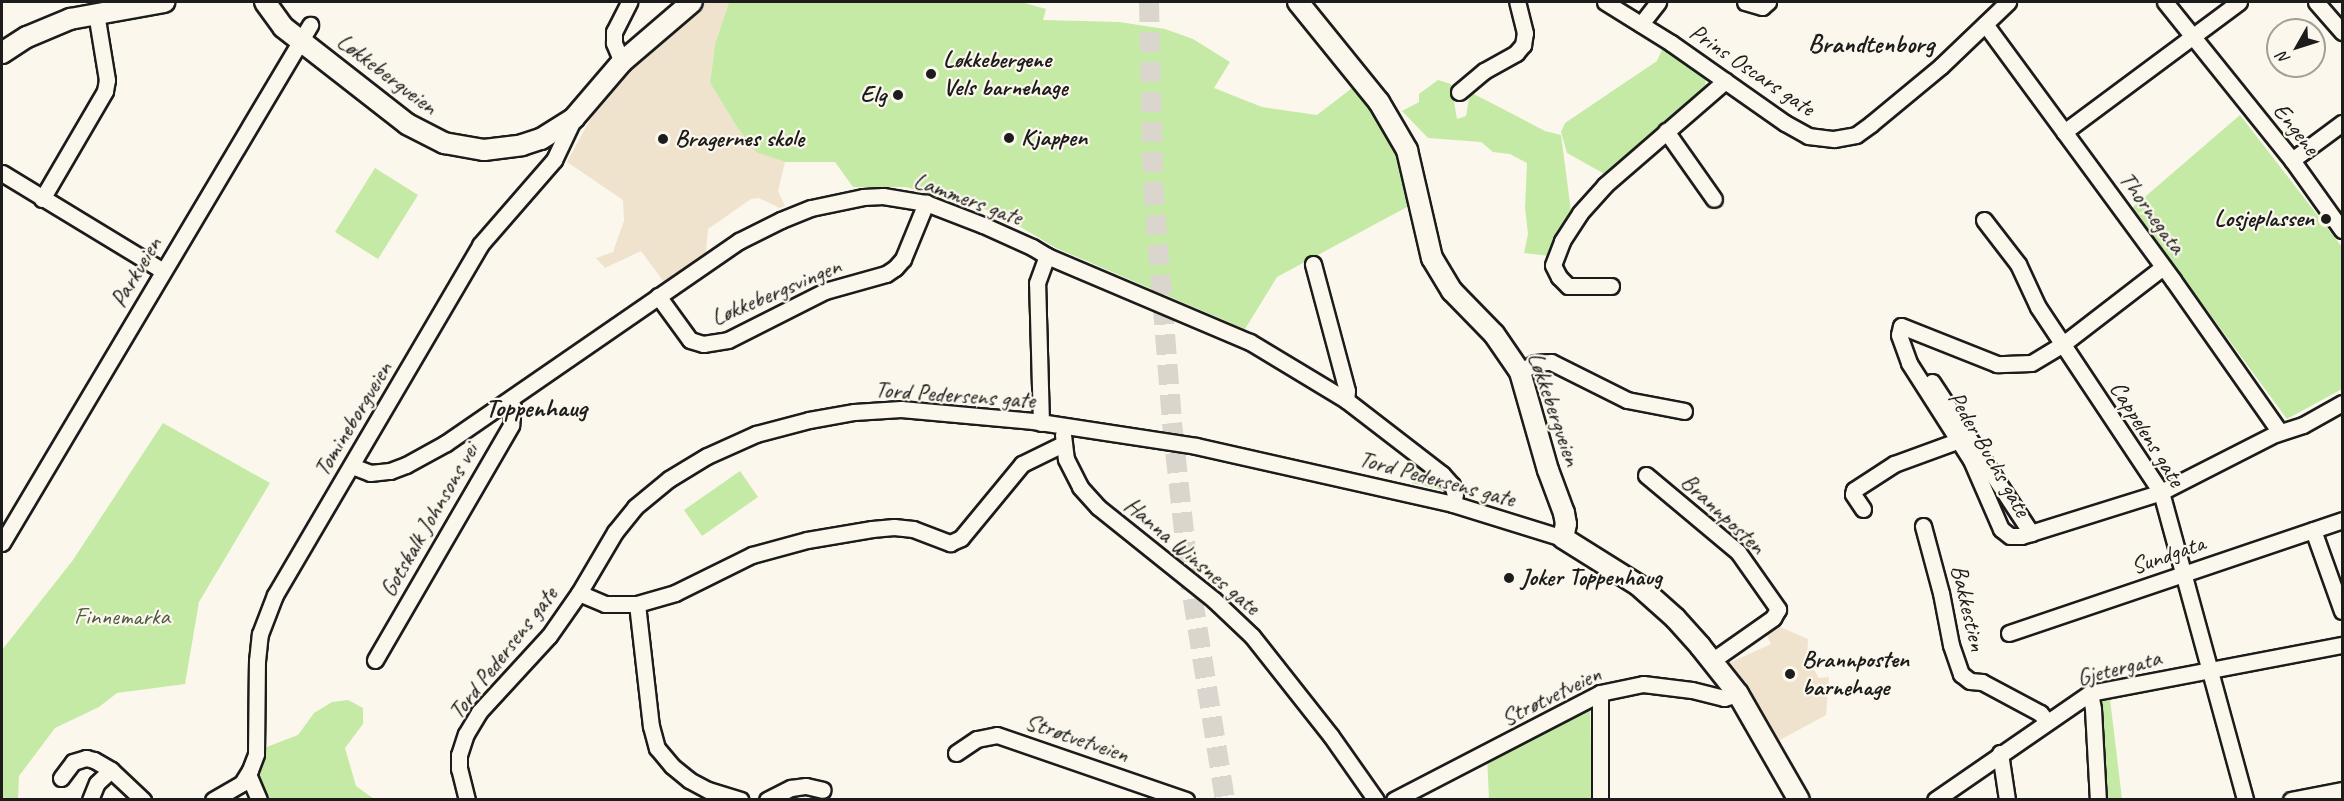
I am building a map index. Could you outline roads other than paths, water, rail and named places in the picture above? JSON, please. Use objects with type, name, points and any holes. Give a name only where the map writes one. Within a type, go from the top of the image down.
[{"type":"main road","points":[[2,53],[38,31],[96,13],[164,2]]},
{"type":"main road","name":"Løkkebergveien","points":[[265,2],[283,27],[301,32],[408,124],[429,137],[457,147],[484,150],[522,145],[541,139],[574,118],[622,62],[692,2]]},
{"type":"main road","points":[[280,2],[301,32]]},
{"type":"main road","name":"Løkkebergveien","points":[[1298,2],[1379,102],[1407,150],[1432,258],[1452,291],[1494,334],[1520,372],[1548,470],[1564,513],[1566,524],[1563,538]]},
{"type":"main road","points":[[1563,538],[1638,585],[1675,618],[1713,660],[1738,694],[1799,800]]},
{"type":"street","points":[[622,62],[614,43],[614,32],[629,2]]},
{"type":"street","points":[[1459,92],[1484,71],[1516,53],[1522,45],[1525,33],[1517,2]]},
{"type":"street","name":"Prins Oscars gate","points":[[1605,2],[1641,24],[1785,123],[1808,136],[1834,139],[1856,135],[1919,85],[2008,2]]},
{"type":"street","points":[[1641,24],[1658,2]]},
{"type":"street","points":[[1745,2],[1762,7],[1768,2]]},
{"type":"street","name":"Engene","points":[[2165,2],[2292,160],[2343,230]]},
{"type":"street","points":[[2064,132],[2240,2]]},
{"type":"street","points":[[2316,2],[2343,32]]},
{"type":"street","points":[[42,199],[105,91],[107,80],[96,13]]},
{"type":"street","name":"Thornegata","points":[[1985,24],[2163,267],[2280,432]]},
{"type":"street","name":"Parkveien","points":[[2,543],[164,271],[301,32]]},
{"type":"street","points":[[1611,286],[1568,286],[1559,277],[1553,265],[1557,253],[1580,213],[1605,185],[1725,81]]},
{"type":"street","name":"Tomineborgveien","points":[[248,774],[256,754],[256,661],[266,614],[303,543],[352,466],[480,245],[554,160],[574,118]]},
{"type":"street","points":[[2292,160],[2343,123]]},
{"type":"street","points":[[1666,130],[1714,199]]},
{"type":"street","points":[[2,173],[164,271]]},
{"type":"street","name":"Lammers gate","points":[[352,466],[370,473],[406,465],[510,401],[658,296],[739,242],[811,208],[863,197],[883,196],[926,203],[1022,242],[1047,256],[1250,342],[1346,400],[1442,474],[1452,485],[1455,494],[1453,504]]},
{"type":"street","name":"Løkkebergsvingen","points":[[658,296],[690,340],[703,344],[728,340],[825,291],[886,274],[895,268],[903,259],[926,203]]},
{"type":"street","name":"Cappelens gate","points":[[1984,220],[2018,264],[2038,307],[2161,492],[2245,800]]},
{"type":"street","points":[[1041,423],[1037,283],[1047,256]]},
{"type":"street","points":[[1314,264],[1347,391],[1346,400]]},
{"type":"street","points":[[2062,344],[2163,267]]},
{"type":"street","name":"Peder Buchs gate","points":[[2062,344],[2031,363],[1996,364],[1901,326],[1902,345],[1956,441],[1971,460],[2001,529],[2010,536],[2031,532],[2161,492],[2343,403]]},
{"type":"street","name":"Peder Buchs gate","points":[[1902,345],[1915,357],[2031,532]]},
{"type":"street","points":[[1520,372],[1535,363],[1551,362],[1627,400],[1684,411]]},
{"type":"street","name":"Gotskalk Johnsons vei","points":[[375,660],[511,424],[513,407],[510,401]]},
{"type":"street","name":"Tord Pedersens gate","points":[[467,800],[459,769],[459,755],[466,734],[479,712],[549,636],[579,593],[615,532],[635,507],[669,479],[707,456],[756,434],[843,414],[901,409],[1041,423],[1196,446],[1453,504],[1563,538]]},
{"type":"street","name":"Hanna Winsnes gate","points":[[1063,426],[1066,459],[1080,487],[1098,507],[1214,600],[1252,636],[1331,736],[1376,800]]},
{"type":"street","points":[[1863,509],[1853,495],[1854,490],[1894,464],[1956,441]]},
{"type":"street","points":[[579,593],[604,604],[637,604],[675,593],[752,555],[807,540],[894,527],[913,529],[950,543],[961,538],[1022,464],[1063,444]]},
{"type":"street","name":"Brannposten","points":[[1646,475],[1738,552],[1778,609],[1773,618],[1713,660]]},
{"type":"street","name":"Sundgata","points":[[2009,633],[2343,520]]},
{"type":"street","name":"Bakkestien","points":[[1923,526],[1941,593],[1951,645],[1961,674],[1970,681],[1982,682],[2040,713],[2047,721]]},
{"type":"street","points":[[2313,530],[2343,611]]},
{"type":"street","points":[[637,604],[651,726],[657,748],[672,766],[689,780],[708,790],[741,800]]},
{"type":"street","name":"Gjetergata","points":[[1935,800],[2090,693],[2343,645]]},
{"type":"street","name":"Strøtvetveien","points":[[1394,800],[1600,693],[1643,684],[1692,690],[1724,698],[1738,694]]},
{"type":"street","points":[[1600,693],[1600,800]]},
{"type":"street","points":[[2090,693],[2098,800]]},
{"type":"street","name":"Strøtvetveien","points":[[956,753],[977,739],[998,735],[1184,799]]},
{"type":"street","points":[[2000,753],[2007,800]]},
{"type":"street","points":[[61,778],[68,766],[80,759],[94,760],[111,770],[143,800]]},
{"type":"street","points":[[90,800],[97,783],[111,770]]},
{"type":"street","points":[[213,800],[233,790],[248,774],[259,800]]},
{"type":"street","points":[[767,800],[791,788],[806,786],[823,789]]},
{"type":"street","points":[[2290,800],[2343,790]]},
{"type":"tunnel","points":[[1149,2],[1153,185],[1172,423],[1188,569],[1225,800]]},
{"type":"place","name":"Løkkebergene Vels barnehage","points":[[931,74]]},
{"type":"place","name":"Elg","points":[[898,95]]},
{"type":"place","name":"Kjappen","points":[[1009,138]]},
{"type":"place","name":"Bragernes skole","points":[[663,139]]},
{"type":"place","name":"Losjeplassen","points":[[2326,219]]},
{"type":"place","name":"Joker Toppenhaug","points":[[1509,578]]},
{"type":"place","name":"Brannposten barnehage","points":[[1790,674]]},
{"type":"district","name":"Brandtenborg","points":[[1871,44]]},
{"type":"district","name":"Toppenhaug","points":[[536,408]]},
{"type":"park label","name":"Finnemarka","points":[[122,617]]}]
